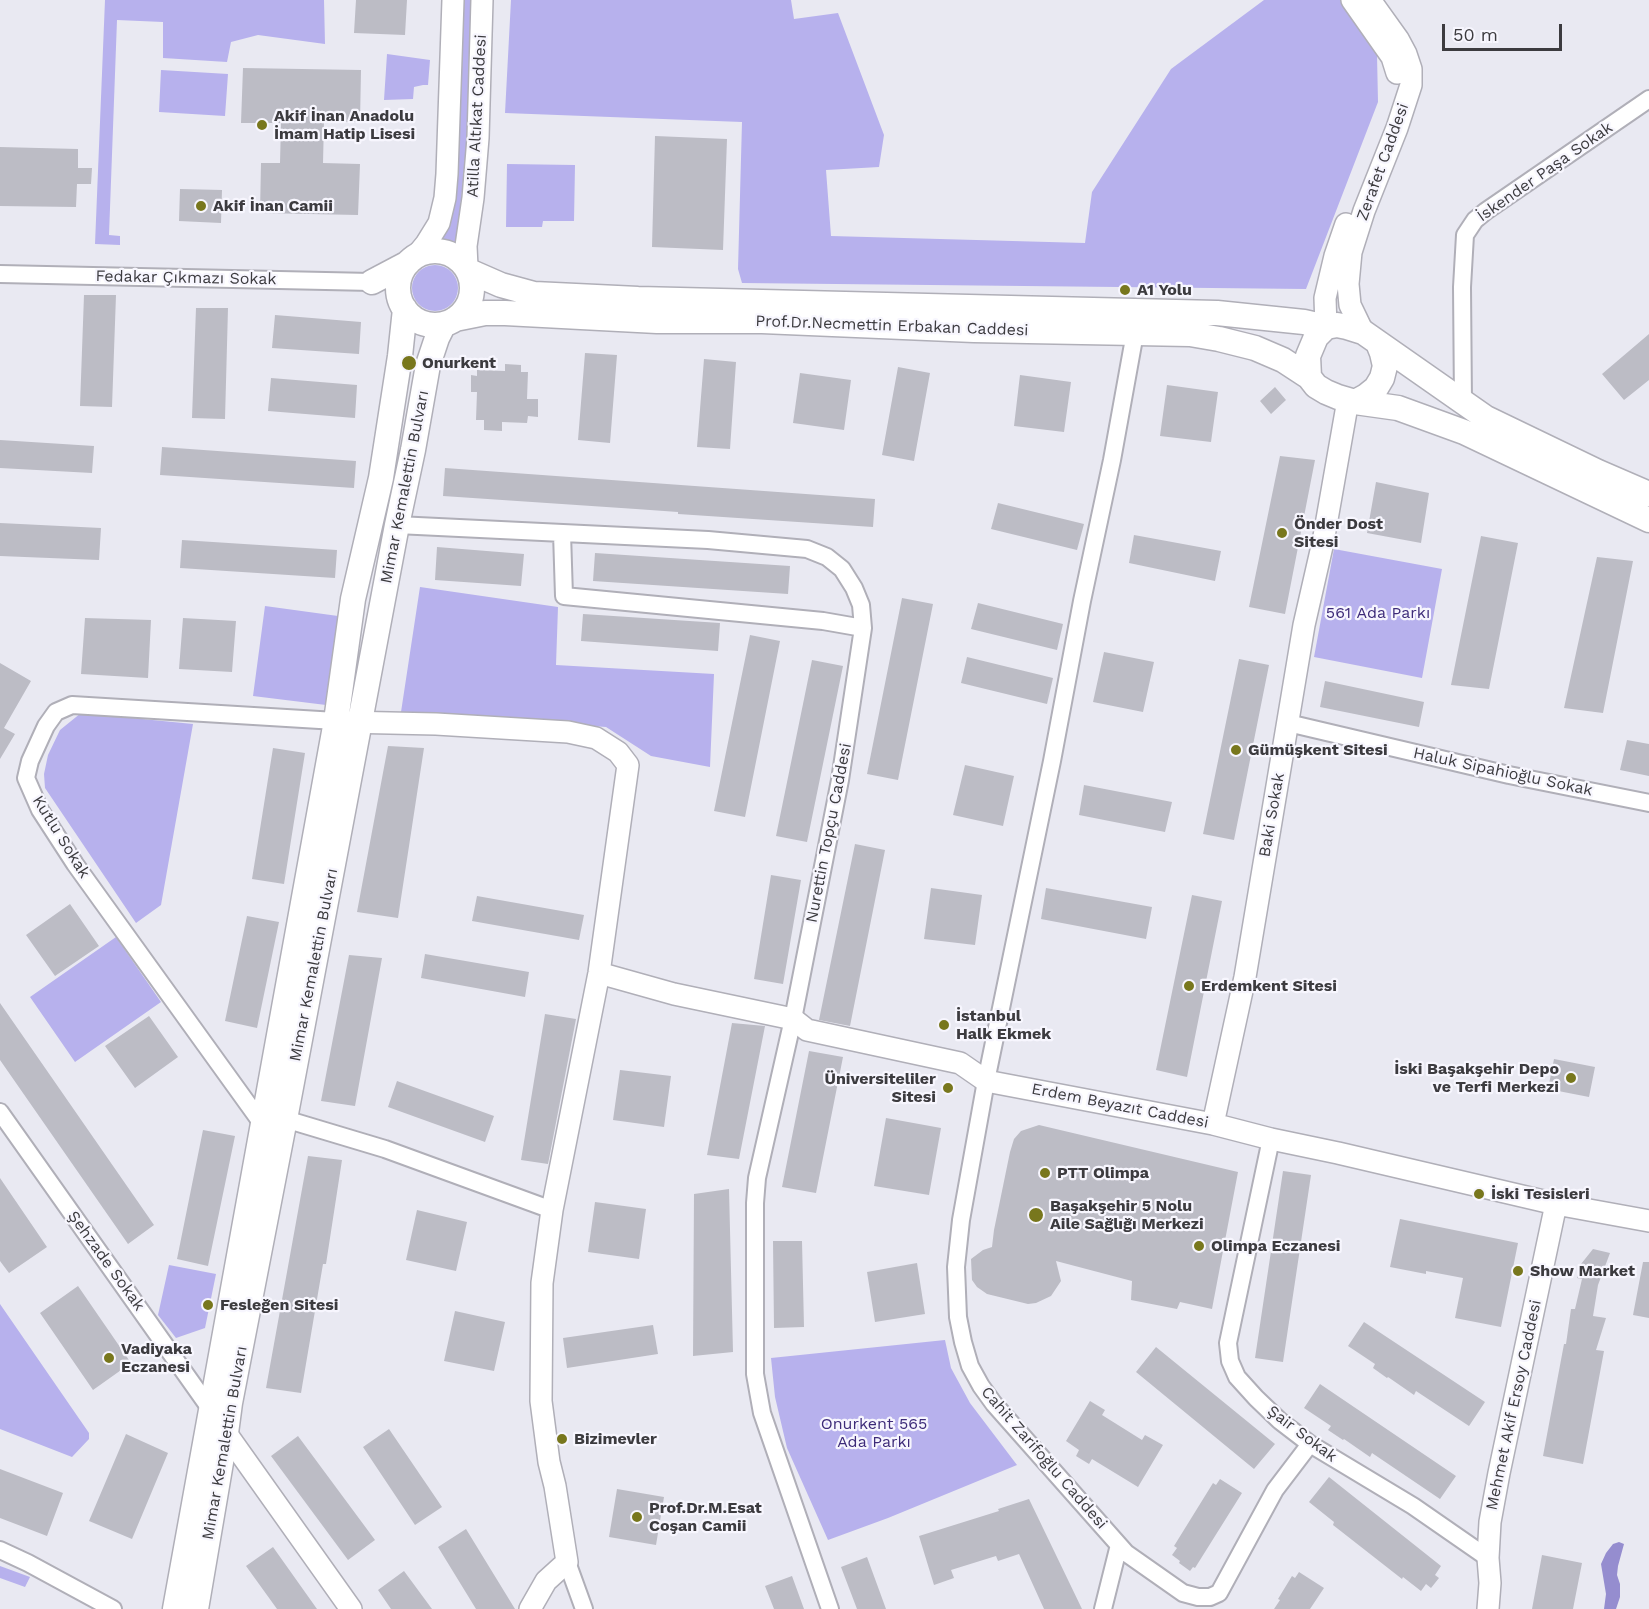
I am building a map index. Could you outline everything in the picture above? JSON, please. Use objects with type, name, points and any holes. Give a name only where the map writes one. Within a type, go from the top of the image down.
[{"type":"main road","points":[[436,250],[454,255],[468,269],[472,290],[470,302],[464,312],[449,322],[433,325],[411,316],[403,305],[386,290],[372,282],[412,259],[436,250]]},
{"type":"main road","points":[[403,305],[398,284],[401,273],[412,259]]},
{"type":"main road","name":"Prof.Dr.Necmettin Erbakan Caddesi","points":[[468,269],[501,285],[534,294],[638,299],[1217,313],[1304,322],[1326,327]]},
{"type":"main road","name":"Mimar Kemalettin Bulvarı","points":[[348,722],[353,599],[381,478],[403,305]]},
{"type":"main road","name":"Prof.Dr.Necmettin Erbakan Caddesi","points":[[449,322],[484,313],[505,313],[657,321],[762,321],[974,330],[1190,334],[1255,348],[1282,360],[1313,381]]},
{"type":"main road","name":"Mimar Kemalettin Bulvarı","points":[[348,722],[397,525],[428,365],[435,344],[449,322]]},
{"type":"main road","points":[[1649,494],[1495,423],[1371,338],[1337,325],[1326,327],[1316,337],[1308,356],[1313,381],[1326,392],[1360,402],[1398,408],[1464,432],[1649,520]]},
{"type":"main road","points":[[1360,402],[1376,388],[1385,366],[1383,353],[1371,338]]},
{"type":"main road","points":[[175,1609],[211,1410],[274,1122],[348,722]]},
{"type":"main road","name":"Mimar Kemalettin Bulvarı","points":[[196,1609],[274,1122]]},
{"type":"main road","points":[[211,1410],[226,1433]]},
{"type":"street","name":"Atilla Altıkat Caddesi","points":[[412,259],[426,244],[438,223],[445,198],[453,0]]},
{"type":"street","name":"Atilla Altıkat Caddesi","points":[[468,269],[466,246],[478,138],[482,0]]},
{"type":"street","name":"Zerafet Caddesi","points":[[1326,327],[1325,298],[1335,256],[1391,108],[1398,82],[1397,69],[1392,57],[1352,0]]},
{"type":"street","name":"Zerafet Caddesi","points":[[1370,0],[1398,39],[1411,69],[1411,85],[1397,128],[1364,211],[1351,252],[1348,284],[1350,305],[1371,338]]},
{"type":"street","name":"İskender Paşa Sokak","points":[[1463,403],[1461,287],[1465,235],[1475,220],[1486,211],[1649,99]]},
{"type":"street","name":"Fedakar Çıkmazı Sokak","points":[[0,274],[372,282]]},
{"type":"street","name":"Cahit Zarifoğlu Caddesi","points":[[1135,333],[1112,460],[986,1082],[961,1220],[956,1267],[958,1317],[970,1366],[994,1404],[1126,1553],[1183,1593],[1198,1597],[1210,1597],[1219,1593],[1275,1490],[1310,1444]]},
{"type":"street","name":"Baki Sokak","points":[[1213,1124],[1245,977],[1304,625],[1360,402]]},
{"type":"street","name":"Nurettin Topçu Caddesi","points":[[397,525],[708,540],[807,549],[827,557],[842,569],[861,605],[863,628],[840,780],[793,1019],[758,1178],[755,1203],[755,1374],[762,1413],[830,1609]]},
{"type":"street","points":[[562,533],[564,596],[823,621],[863,628]]},
{"type":"street","name":"Kutlu Sokak","points":[[274,1122],[75,864],[40,810],[26,778],[30,762],[46,726],[56,712],[72,705],[348,722]]},
{"type":"street","points":[[348,722],[436,724],[568,732],[596,738],[618,752],[628,765],[599,973],[552,1210],[542,1283],[541,1401],[549,1462],[567,1562],[584,1609]]},
{"type":"street","name":"Haluk Sipahioğlu Sokak","points":[[1288,723],[1509,775],[1649,803]]},
{"type":"street","name":"Erdem Beyazıt Caddesi","points":[[599,973],[674,994],[793,1019],[807,1030],[960,1063],[986,1082],[1213,1124],[1556,1204],[1649,1221]]},
{"type":"street","name":"Şehzade Sokak","points":[[0,1112],[211,1410]]},
{"type":"street","points":[[274,1122],[385,1149],[552,1210]]},
{"type":"street","name":"Şair Sokak","points":[[1271,1139],[1229,1339],[1230,1361],[1237,1377],[1280,1421],[1310,1444],[1413,1506],[1488,1558]]},
{"type":"street","name":"Mehmet Akif Ersoy Caddesi","points":[[1488,1609],[1490,1522],[1556,1204]]},
{"type":"street","points":[[226,1433],[351,1609]]},
{"type":"street","points":[[1103,1609],[1119,1545]]},
{"type":"street","points":[[0,1550],[113,1609]]},
{"type":"street","points":[[530,1609],[546,1581],[567,1562]]},
{"type":"green space","points":[[105,0],[324,0],[325,44],[258,35],[231,42],[227,62],[163,58],[163,22],[117,20],[109,235],[120,236],[120,245],[95,244]]},
{"type":"green space","points":[[459,0],[472,0],[467,147],[456,244],[439,239]]},
{"type":"green space","points":[[511,0],[791,0],[794,19],[838,13],[884,135],[879,167],[826,170],[831,236],[1085,243],[1092,192],[1171,69],[1264,0],[1340,0],[1377,55],[1378,102],[1306,289],[742,283],[738,269],[742,122],[505,113]]},
{"type":"green space","points":[[387,54],[430,60],[428,85],[414,87],[413,99],[384,100]]},
{"type":"green space","points":[[161,70],[228,74],[225,116],[159,112]]},
{"type":"green space","points":[[507,164],[575,165],[574,221],[543,221],[542,227],[506,227]]},
{"type":"green space","points":[[435,265],[444,266],[451,272],[457,279],[457,297],[451,304],[444,310],[435,311],[426,310],[419,304],[413,297],[412,288],[413,279],[419,272],[426,266]]},
{"type":"green space","name":"561 Ada Parkı","points":[[1334,549],[1442,569],[1422,678],[1314,657]]},
{"type":"green space","points":[[420,587],[558,607],[556,665],[714,674],[710,767],[651,756],[606,727],[401,712]]},
{"type":"green space","points":[[265,606],[338,616],[326,705],[253,696]]},
{"type":"green space","points":[[81,713],[193,724],[161,905],[136,923],[45,788],[44,774],[48,755],[60,730]]},
{"type":"green space","points":[[116,937],[161,1002],[75,1062],[30,997]]},
{"type":"green space","points":[[169,1265],[216,1274],[205,1328],[176,1338],[158,1315]]},
{"type":"green space","points":[[0,1304],[89,1433],[89,1439],[72,1457],[0,1429]]},
{"type":"green space","name":"Onurkent 565 Ada Parkı","points":[[945,1340],[951,1368],[970,1403],[1017,1465],[828,1540],[787,1448],[775,1397],[771,1358]]},
{"type":"green space","points":[[0,1566],[30,1577],[25,1587],[0,1578]]},
{"type":"shaded area","points":[[1619,1542],[1624,1544],[1617,1575],[1620,1597],[1616,1609],[1604,1609],[1606,1594],[1601,1564],[1613,1544]]},
{"type":"building","points":[[356,0],[407,0],[405,35],[354,33]]},
{"type":"building","points":[[243,68],[361,70],[360,122],[324,121],[323,163],[360,164],[358,215],[260,213],[261,163],[280,163],[281,123],[241,123]]},
{"type":"building","points":[[655,136],[727,139],[723,250],[652,247]]},
{"type":"building","points":[[0,147],[78,149],[78,168],[92,168],[91,184],[77,184],[76,207],[0,206]]},
{"type":"building","name":"Akif İnan Camii","points":[[180,189],[222,190],[221,223],[179,221]]},
{"type":"building","points":[[84,295],[116,295],[112,407],[80,406]]},
{"type":"building","points":[[196,308],[228,308],[225,419],[192,418]]},
{"type":"building","points":[[275,315],[361,322],[359,354],[272,348]]},
{"type":"building","points":[[1649,334],[1649,380],[1624,400],[1602,374]]},
{"type":"building","points":[[585,353],[617,355],[610,443],[578,440]]},
{"type":"building","points":[[704,359],[736,362],[730,449],[697,447]]},
{"type":"building","points":[[505,364],[521,365],[521,372],[528,372],[527,399],[538,399],[538,417],[528,416],[527,423],[502,422],[502,431],[484,430],[484,420],[476,420],[477,392],[471,392],[471,375],[477,376],[477,370],[505,371]]},
{"type":"building","points":[[898,367],[930,373],[914,461],[882,455]]},
{"type":"building","points":[[800,373],[851,380],[844,430],[793,423]]},
{"type":"building","points":[[1020,375],[1071,382],[1064,432],[1014,426]]},
{"type":"building","points":[[271,378],[357,385],[355,418],[268,411]]},
{"type":"building","points":[[1167,385],[1218,392],[1211,442],[1160,436]]},
{"type":"building","points":[[1275,387],[1286,400],[1271,414],[1260,401]]},
{"type":"building","points":[[0,440],[94,446],[92,473],[0,468]]},
{"type":"building","points":[[162,447],[356,461],[354,488],[160,475]]},
{"type":"building","name":"Önder Dost Sitesi","points":[[1280,456],[1315,460],[1285,614],[1249,607]]},
{"type":"building","points":[[445,468],[875,499],[873,527],[443,496]]},
{"type":"building","points":[[1376,482],[1429,493],[1421,543],[1367,533]]},
{"type":"building","points":[[998,503],[1084,524],[1077,550],[991,529]]},
{"type":"building","points":[[0,523],[101,528],[99,560],[0,556]]},
{"type":"building","points":[[1134,535],[1221,551],[1215,581],[1129,563]]},
{"type":"building","points":[[1481,536],[1518,543],[1489,689],[1451,685]]},
{"type":"building","points":[[182,540],[337,550],[335,578],[180,568]]},
{"type":"building","points":[[437,547],[524,554],[521,586],[435,580]]},
{"type":"building","points":[[595,553],[790,566],[788,594],[593,581]]},
{"type":"building","points":[[1597,557],[1633,561],[1603,713],[1564,708]]},
{"type":"building","points":[[902,598],[933,604],[898,780],[867,774]]},
{"type":"building","points":[[978,603],[1063,624],[1057,650],[971,629]]},
{"type":"building","points":[[583,614],[720,623],[718,651],[581,641]]},
{"type":"building","points":[[85,618],[151,620],[148,678],[81,674]]},
{"type":"building","points":[[183,618],[236,621],[232,672],[179,669]]},
{"type":"building","points":[[750,635],[780,641],[745,817],[714,811]]},
{"type":"building","points":[[1104,652],[1154,662],[1143,712],[1093,702]]},
{"type":"building","points":[[967,657],[1053,678],[1047,704],[961,683]]},
{"type":"building","name":"Gümüşkent Sitesi","points":[[1239,659],[1269,665],[1234,840],[1203,834]]},
{"type":"building","points":[[812,660],[843,666],[807,842],[776,836]]},
{"type":"building","points":[[0,663],[31,681],[4,728],[15,734],[0,759]]},
{"type":"building","points":[[1325,681],[1424,702],[1419,727],[1320,707]]},
{"type":"building","points":[[1627,740],[1649,744],[1649,776],[1620,770]]},
{"type":"building","points":[[388,746],[424,748],[398,918],[357,912]]},
{"type":"building","points":[[273,748],[305,753],[284,884],[252,879]]},
{"type":"building","points":[[965,765],[1014,776],[1003,826],[953,815]]},
{"type":"building","points":[[1084,785],[1172,802],[1165,832],[1079,815]]},
{"type":"building","points":[[855,844],[885,850],[850,1026],[819,1020]]},
{"type":"building","points":[[771,875],[801,880],[783,984],[754,979]]},
{"type":"building","points":[[931,888],[982,895],[975,945],[924,939]]},
{"type":"building","points":[[1046,888],[1152,907],[1146,939],[1041,919]]},
{"type":"building","name":"Erdemkent Sitesi","points":[[1192,895],[1222,901],[1187,1077],[1156,1070]]},
{"type":"building","points":[[477,896],[584,915],[579,940],[472,921]]},
{"type":"building","points":[[70,904],[99,946],[55,976],[26,935]]},
{"type":"building","points":[[247,916],[279,922],[257,1028],[225,1021]]},
{"type":"building","points":[[425,954],[529,972],[525,997],[421,978]]},
{"type":"building","points":[[349,955],[382,958],[355,1106],[321,1101]]},
{"type":"building","points":[[0,1003],[154,1225],[128,1244],[0,1060]]},
{"type":"building","points":[[545,1014],[576,1019],[548,1164],[521,1160]]},
{"type":"building","points":[[149,1016],[178,1057],[135,1088],[105,1046]]},
{"type":"building","points":[[732,1023],[765,1026],[739,1159],[707,1155]]},
{"type":"building","points":[[809,1051],[843,1057],[816,1193],[782,1187]]},
{"type":"building","name":"İski Başakşehir Depo ve Terfi Merkezi","points":[[1554,1059],[1595,1067],[1589,1097],[1548,1089]]},
{"type":"building","points":[[620,1070],[671,1076],[664,1127],[613,1120]]},
{"type":"building","points":[[397,1081],[494,1116],[485,1142],[388,1107]]},
{"type":"building","points":[[886,1118],[941,1128],[929,1195],[874,1186]]},
{"type":"building","points":[[1039,1125],[1238,1172],[1212,1309],[1180,1302],[1177,1309],[1131,1300],[1132,1281],[1056,1261],[1061,1281],[1051,1296],[1036,1303],[1028,1304],[987,1294],[977,1287],[972,1280],[971,1259],[983,1250],[992,1247],[1014,1139],[1021,1131]]},
{"type":"building","points":[[203,1130],[235,1136],[208,1266],[177,1259]]},
{"type":"building","points":[[308,1156],[342,1160],[326,1264],[323,1264],[301,1393],[266,1388]]},
{"type":"building","points":[[1283,1171],[1311,1175],[1283,1362],[1255,1358]]},
{"type":"building","points":[[0,1178],[47,1247],[9,1273],[0,1261]]},
{"type":"building","points":[[729,1189],[733,1352],[693,1356],[694,1194]]},
{"type":"building","points":[[595,1202],[646,1209],[639,1259],[588,1252]]},
{"type":"building","points":[[417,1210],[467,1222],[456,1271],[406,1260]]},
{"type":"building","points":[[1400,1219],[1518,1243],[1501,1327],[1455,1318],[1463,1278],[1390,1267]]},
{"type":"building","points":[[773,1241],[802,1241],[804,1327],[774,1328]]},
{"type":"building","points":[[1593,1249],[1610,1253],[1598,1285],[1593,1316],[1606,1318],[1596,1350],[1604,1351],[1583,1464],[1543,1456],[1571,1309],[1575,1309],[1582,1279],[1577,1278],[1581,1264]]},
{"type":"building","points":[[1643,1262],[1649,1262],[1649,1318],[1633,1315]]},
{"type":"building","points":[[917,1263],[925,1314],[875,1322],[867,1272]]},
{"type":"building","points":[[78,1286],[131,1363],[93,1390],[40,1313]]},
{"type":"building","points":[[455,1311],[505,1322],[494,1371],[444,1361]]},
{"type":"building","points":[[1364,1322],[1485,1402],[1469,1426],[1416,1391],[1414,1395],[1387,1378],[1373,1368],[1375,1364],[1348,1346]]},
{"type":"building","points":[[653,1325],[658,1354],[567,1368],[563,1338]]},
{"type":"building","points":[[1156,1347],[1275,1444],[1254,1469],[1136,1372]]},
{"type":"building","points":[[1320,1384],[1456,1476],[1440,1499],[1372,1453],[1370,1457],[1328,1430],[1331,1426],[1304,1408]]},
{"type":"building","points":[[1090,1401],[1105,1410],[1102,1415],[1142,1440],[1145,1435],[1163,1445],[1138,1487],[1092,1459],[1089,1464],[1076,1456],[1079,1450],[1066,1441]]},
{"type":"building","points":[[389,1429],[442,1507],[415,1525],[363,1447]]},
{"type":"building","points":[[126,1434],[168,1453],[132,1539],[89,1521]]},
{"type":"building","points":[[298,1436],[375,1540],[348,1560],[271,1456]]},
{"type":"building","points":[[0,1469],[63,1493],[47,1536],[0,1518]]},
{"type":"building","points":[[1329,1477],[1441,1566],[1435,1575],[1439,1578],[1431,1588],[1426,1584],[1421,1591],[1403,1577],[1402,1579],[1333,1525],[1334,1522],[1309,1502]]},
{"type":"building","points":[[1220,1479],[1242,1493],[1195,1568],[1193,1567],[1190,1571],[1172,1555],[1177,1548],[1174,1546],[1213,1483],[1216,1485]]},
{"type":"building","name":"Prof.Dr.M.Esat Coşan Camii","points":[[617,1489],[664,1497],[656,1545],[609,1537]]},
{"type":"building","points":[[1029,1499],[1082,1609],[1044,1609],[1019,1554],[998,1561],[996,1556],[951,1570],[954,1578],[934,1585],[919,1536],[999,1511],[998,1509]]},
{"type":"building","points":[[466,1529],[515,1609],[476,1609],[438,1547]]},
{"type":"building","points":[[273,1547],[317,1609],[277,1609],[246,1566]]},
{"type":"building","points":[[1542,1555],[1582,1563],[1573,1609],[1532,1609]]},
{"type":"building","points":[[867,1557],[886,1609],[857,1609],[841,1567]]},
{"type":"building","points":[[404,1571],[432,1609],[391,1609],[378,1590]]},
{"type":"building","points":[[1299,1572],[1324,1588],[1310,1609],[1274,1609],[1292,1576],[1295,1578]]},
{"type":"building","points":[[792,1576],[804,1609],[774,1609],[765,1586]]},
{"type":"place","name":"Akif İnan Anadolu İmam Hatip Lisesi","points":[[262,125]]},
{"type":"place","name":"Akif İnan Camii","points":[[201,206]]},
{"type":"place","name":"A1 Yolu","points":[[1125,290]]},
{"type":"place","name":"Onurkent","points":[[409,363]]},
{"type":"place","name":"Önder Dost Sitesi","points":[[1282,533]]},
{"type":"place","name":"Gümüşkent Sitesi","points":[[1236,750]]},
{"type":"place","name":"Erdemkent Sitesi","points":[[1189,986]]},
{"type":"place","name":"İstanbul Halk Ekmek","points":[[944,1025]]},
{"type":"place","name":"İski Başakşehir Depo ve Terfi Merkezi","points":[[1571,1078]]},
{"type":"place","name":"Üniversiteliler Sitesi","points":[[948,1088]]},
{"type":"place","name":"PTT Olimpa","points":[[1045,1173]]},
{"type":"place","name":"İski Tesisleri","points":[[1479,1194]]},
{"type":"place","name":"Başakşehir 5 Nolu Aile Sağlığı Merkezi","points":[[1036,1215]]},
{"type":"place","name":"Olimpa Eczanesi","points":[[1199,1246]]},
{"type":"place","name":"Show Market","points":[[1518,1271]]},
{"type":"place","name":"Fesleğen Sitesi","points":[[208,1305]]},
{"type":"place","name":"Vadiyaka Eczanesi","points":[[109,1358]]},
{"type":"place","name":"Bizimevler","points":[[562,1439]]},
{"type":"place","name":"Prof.Dr.M.Esat Coşan Camii","points":[[637,1517]]}]
